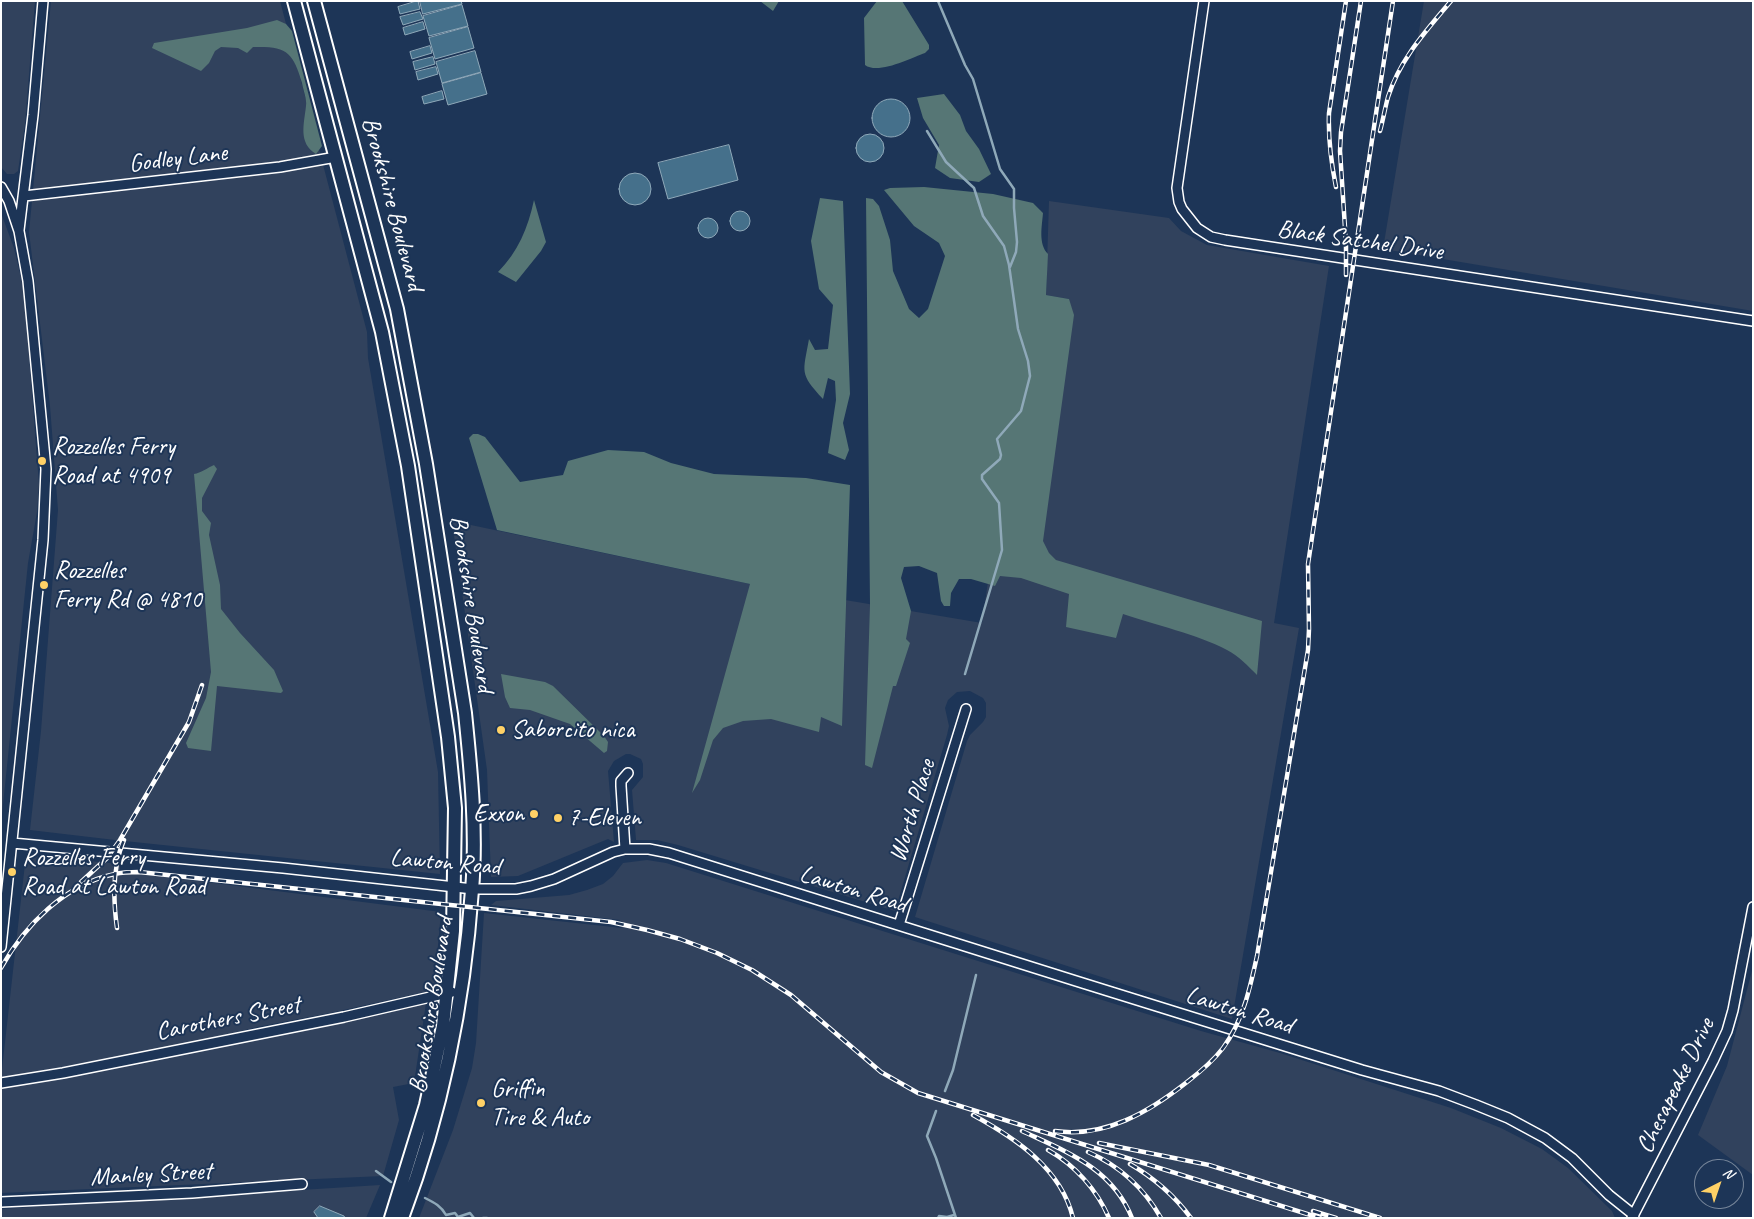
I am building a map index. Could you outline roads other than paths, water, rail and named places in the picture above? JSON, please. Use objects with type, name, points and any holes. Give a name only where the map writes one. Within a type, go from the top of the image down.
[{"type":"highway","name":"Brookshire Boulevard","points":[[294,1],[378,312],[408,466],[447,731],[455,808],[455,887],[452,950],[443,1026],[426,1105],[391,1218]]},
{"type":"highway","name":"Brookshire Boulevard","points":[[314,1],[397,309],[426,464],[465,713],[472,793],[472,889],[462,990],[454,1038],[438,1105],[425,1152],[402,1218]]},
{"type":"highway","points":[[378,312],[397,309]]},
{"type":"street","points":[[19,232],[33,115],[43,1]]},
{"type":"street","name":"Black Satchel Drive","points":[[1204,1],[1177,188],[1179,202],[1184,213],[1205,234],[1257,246],[1753,322]]},
{"type":"street","name":"Godley Lane","points":[[24,196],[55,194],[280,167],[336,157]]},
{"type":"street","points":[[1,187],[9,201],[19,232],[31,301],[46,469],[45,507],[1,947]]},
{"type":"street","name":"Worth Place","points":[[899,925],[966,709]]},
{"type":"street","points":[[625,849],[620,786],[621,781],[628,773]]},
{"type":"street","name":"Lawton Road","points":[[12,843],[286,868],[472,889],[516,889],[531,886],[613,852],[625,849],[649,849],[669,853],[1076,982],[1439,1091],[1516,1122],[1550,1141],[1572,1158],[1633,1217]]},
{"type":"street","name":"Chesapeake Drive","points":[[1633,1217],[1713,1061],[1726,1031],[1738,984],[1753,907]]},
{"type":"street","name":"Carothers Street","points":[[1,1083],[63,1073],[462,990]]},
{"type":"street","name":"Manley Street","points":[[1,1202],[192,1193],[302,1184]]},
{"type":"waterway","points":[[938,1],[965,65],[973,79],[1000,169],[1014,189],[1017,242],[1016,252],[1010,267]]},
{"type":"waterway","points":[[927,131],[946,162],[974,188],[983,216],[1004,246],[1009,265],[1018,329],[1028,361],[1030,376],[1021,411],[997,439],[1001,455],[1000,459],[982,475],[982,479],[999,503],[1002,550],[965,674]]},
{"type":"waterway","points":[[945,1091],[953,1070],[976,975]]},
{"type":"waterway","points":[[936,1111],[927,1136],[956,1218]]},
{"type":"waterway","points":[[376,1171],[391,1182]]},
{"type":"waterway","points":[[425,1198],[442,1209],[446,1215],[455,1213],[458,1217],[470,1213],[474,1218]]},
{"type":"waterway","points":[[938,1218],[939,1216],[947,1217],[954,1215]]},
{"type":"railway","points":[[1336,187],[1330,150],[1329,113],[1346,1]]},
{"type":"railway","points":[[1346,275],[1346,243],[1340,151],[1341,132],[1361,1]]},
{"type":"railway","points":[[1055,1131],[1091,1131],[1109,1126],[1142,1113],[1172,1093],[1201,1070],[1223,1048],[1236,1027],[1248,992],[1257,956],[1308,650],[1308,564],[1393,1]]},
{"type":"railway","points":[[1380,131],[1388,97],[1399,70],[1432,23],[1451,1]]},
{"type":"railway","points":[[81,882],[107,858],[120,840],[189,722],[202,685]]},
{"type":"railway","points":[[117,928],[115,872],[124,840]]},
{"type":"railway","points":[[1,968],[34,922],[63,897],[97,879],[127,872],[611,922],[680,939],[717,953],[752,970],[791,995],[881,1072],[918,1093],[1320,1218]]},
{"type":"railway","points":[[973,1115],[1005,1134],[1034,1156],[1058,1184],[1067,1200],[1073,1218]]},
{"type":"railway","points":[[1022,1131],[1055,1146],[1100,1174],[1113,1186],[1132,1218]]},
{"type":"railway","points":[[1099,1143],[1209,1165],[1380,1218]]},
{"type":"railway","points":[[1048,1150],[1067,1163],[1084,1179],[1092,1188],[1109,1218]]},
{"type":"railway","points":[[1088,1152],[1111,1164],[1130,1179],[1147,1197],[1161,1218]]},
{"type":"railway","points":[[1130,1164],[1163,1188],[1191,1218]]},
{"type":"railway","points":[[1313,1211],[1336,1218]]},
{"type":"place","name":"Rozzelles Ferry Road at 4909","points":[[42,461]]},
{"type":"place","name":"Rozzelles Ferry Rd @ 4810","points":[[44,585]]},
{"type":"place","name":"Saborcito nica","points":[[501,730]]},
{"type":"place","name":"Exxon","points":[[534,814]]},
{"type":"place","name":"7-Eleven","points":[[558,818]]},
{"type":"place","name":"Rozzelles Ferry Road at Lawton Road","points":[[12,872]]},
{"type":"place","name":"Griffin Tire & Auto","points":[[481,1103]]}]
